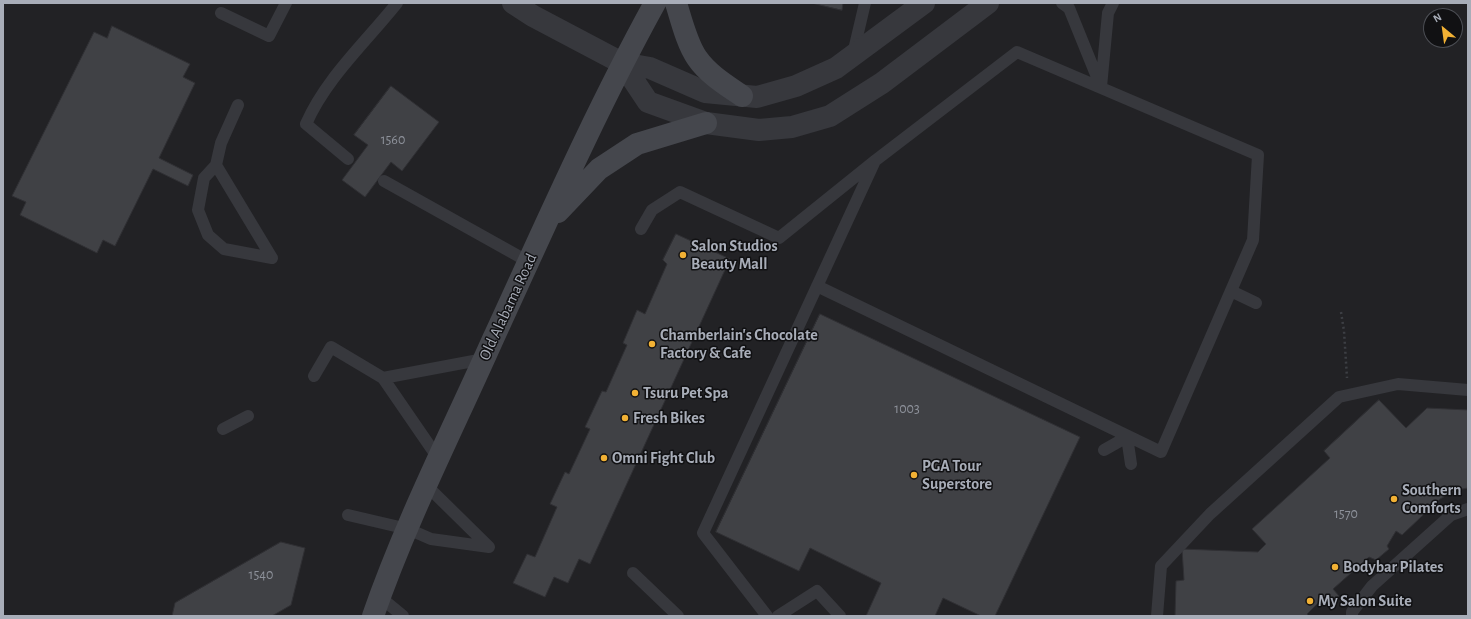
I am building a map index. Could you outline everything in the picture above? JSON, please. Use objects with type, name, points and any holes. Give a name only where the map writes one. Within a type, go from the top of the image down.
[{"type":"main road","name":"Old Alabama Road","points":[[376,606],[394,558],[438,458],[622,64],[655,3]]},
{"type":"main road","points":[[676,3],[683,26],[696,58],[715,77],[742,96]]},
{"type":"main road","points":[[546,225],[599,169],[637,144],[706,123]]},
{"type":"street","points":[[513,3],[533,16],[622,64],[650,68],[705,92],[757,97],[796,86],[836,68],[924,3]]},
{"type":"street","points":[[622,64],[648,102],[706,123],[759,130],[792,127],[830,116],[882,84],[988,3]]},
{"type":"lane","points":[[221,13],[269,36],[286,3]]},
{"type":"lane","points":[[348,159],[306,124],[315,104],[359,47],[378,27],[397,3]]},
{"type":"lane","points":[[853,55],[865,3]]},
{"type":"lane","points":[[1066,5],[1101,87]]},
{"type":"lane","points":[[1101,87],[1109,6]]},
{"type":"lane","points":[[641,230],[652,210],[680,192],[779,238],[876,160],[1017,52],[1258,155],[1253,240],[1161,452],[1127,437],[818,286]]},
{"type":"lane","points":[[216,165],[272,258],[224,249],[208,235],[198,210],[204,178],[216,165],[221,143],[238,105]]},
{"type":"lane","points":[[766,616],[703,533],[876,160]]},
{"type":"lane","points":[[384,181],[529,262]]},
{"type":"lane","points":[[1231,291],[1256,303]]},
{"type":"lane","points":[[314,376],[331,347],[383,378],[438,458]]},
{"type":"lane","points":[[383,378],[484,359]]},
{"type":"lane","points":[[1157,616],[1161,566],[1210,514],[1339,396],[1398,384],[1468,390]]},
{"type":"lane","points":[[223,429],[248,416]]},
{"type":"lane","points":[[1104,450],[1127,437]]},
{"type":"lane","points":[[1127,437],[1131,464]]},
{"type":"lane","points":[[348,515],[408,529],[431,539],[489,547],[426,485]]},
{"type":"lane","points":[[1352,616],[1352,612],[1372,586],[1451,515],[1468,509]]},
{"type":"lane","points":[[633,573],[678,616]]},
{"type":"lane","points":[[778,616],[817,591],[840,616]]},
{"type":"lane","points":[[376,606],[403,616]]},
{"type":"path","points":[[1341,312],[1348,382]]},
{"type":"shaded area","points":[[3,3],[1468,3],[1468,616],[3,616]]},
{"type":"building","points":[[812,3],[843,3],[842,10]]},
{"type":"building","points":[[112,26],[190,64],[183,77],[195,83],[159,158],[193,175],[188,186],[153,169],[115,246],[103,240],[97,253],[20,215],[26,202],[12,196],[94,32],[107,38]]},
{"type":"building","points":[[391,86],[439,122],[402,171],[391,162],[365,197],[342,180],[368,145],[354,135]]},
{"type":"building","points":[[676,234],[730,259],[590,564],[579,559],[568,583],[554,577],[545,597],[513,583],[527,554],[535,557],[557,507],[550,504],[565,472],[569,474],[590,429],[585,427],[602,391],[606,392],[627,345],[623,343],[637,310],[645,314],[667,264],[663,260]]},
{"type":"building","points":[[820,314],[1080,437],[995,616],[981,616],[943,598],[935,616],[866,616],[881,583],[810,548],[799,571],[716,532]]},
{"type":"building","points":[[1379,400],[1406,428],[1427,408],[1468,410],[1468,488],[1456,490],[1440,499],[1402,535],[1396,531],[1387,546],[1389,549],[1376,560],[1369,557],[1333,589],[1339,596],[1328,606],[1320,601],[1307,614],[1309,616],[1175,616],[1176,581],[1184,580],[1182,549],[1258,552],[1266,544],[1252,529],[1330,458],[1324,451]]},
{"type":"building","points":[[281,542],[305,548],[291,605],[272,616],[172,616],[175,603]]},
{"type":"place","name":"Salon Studios Beauty Mall","points":[[683,255]]},
{"type":"place","name":"Chamberlain's Chocolate Factory & Cafe","points":[[652,344]]},
{"type":"place","name":"Tsuru Pet Spa","points":[[635,393]]},
{"type":"place","name":"Fresh Bikes","points":[[625,418]]},
{"type":"place","name":"Omni Fight Club","points":[[604,458]]},
{"type":"place","name":"PGA Tour Superstore","points":[[914,475]]},
{"type":"place","name":"Southern Comforts","points":[[1394,499]]},
{"type":"place","name":"Bodybar Pilates","points":[[1335,567]]},
{"type":"place","name":"My Salon Suite","points":[[1310,601]]}]
